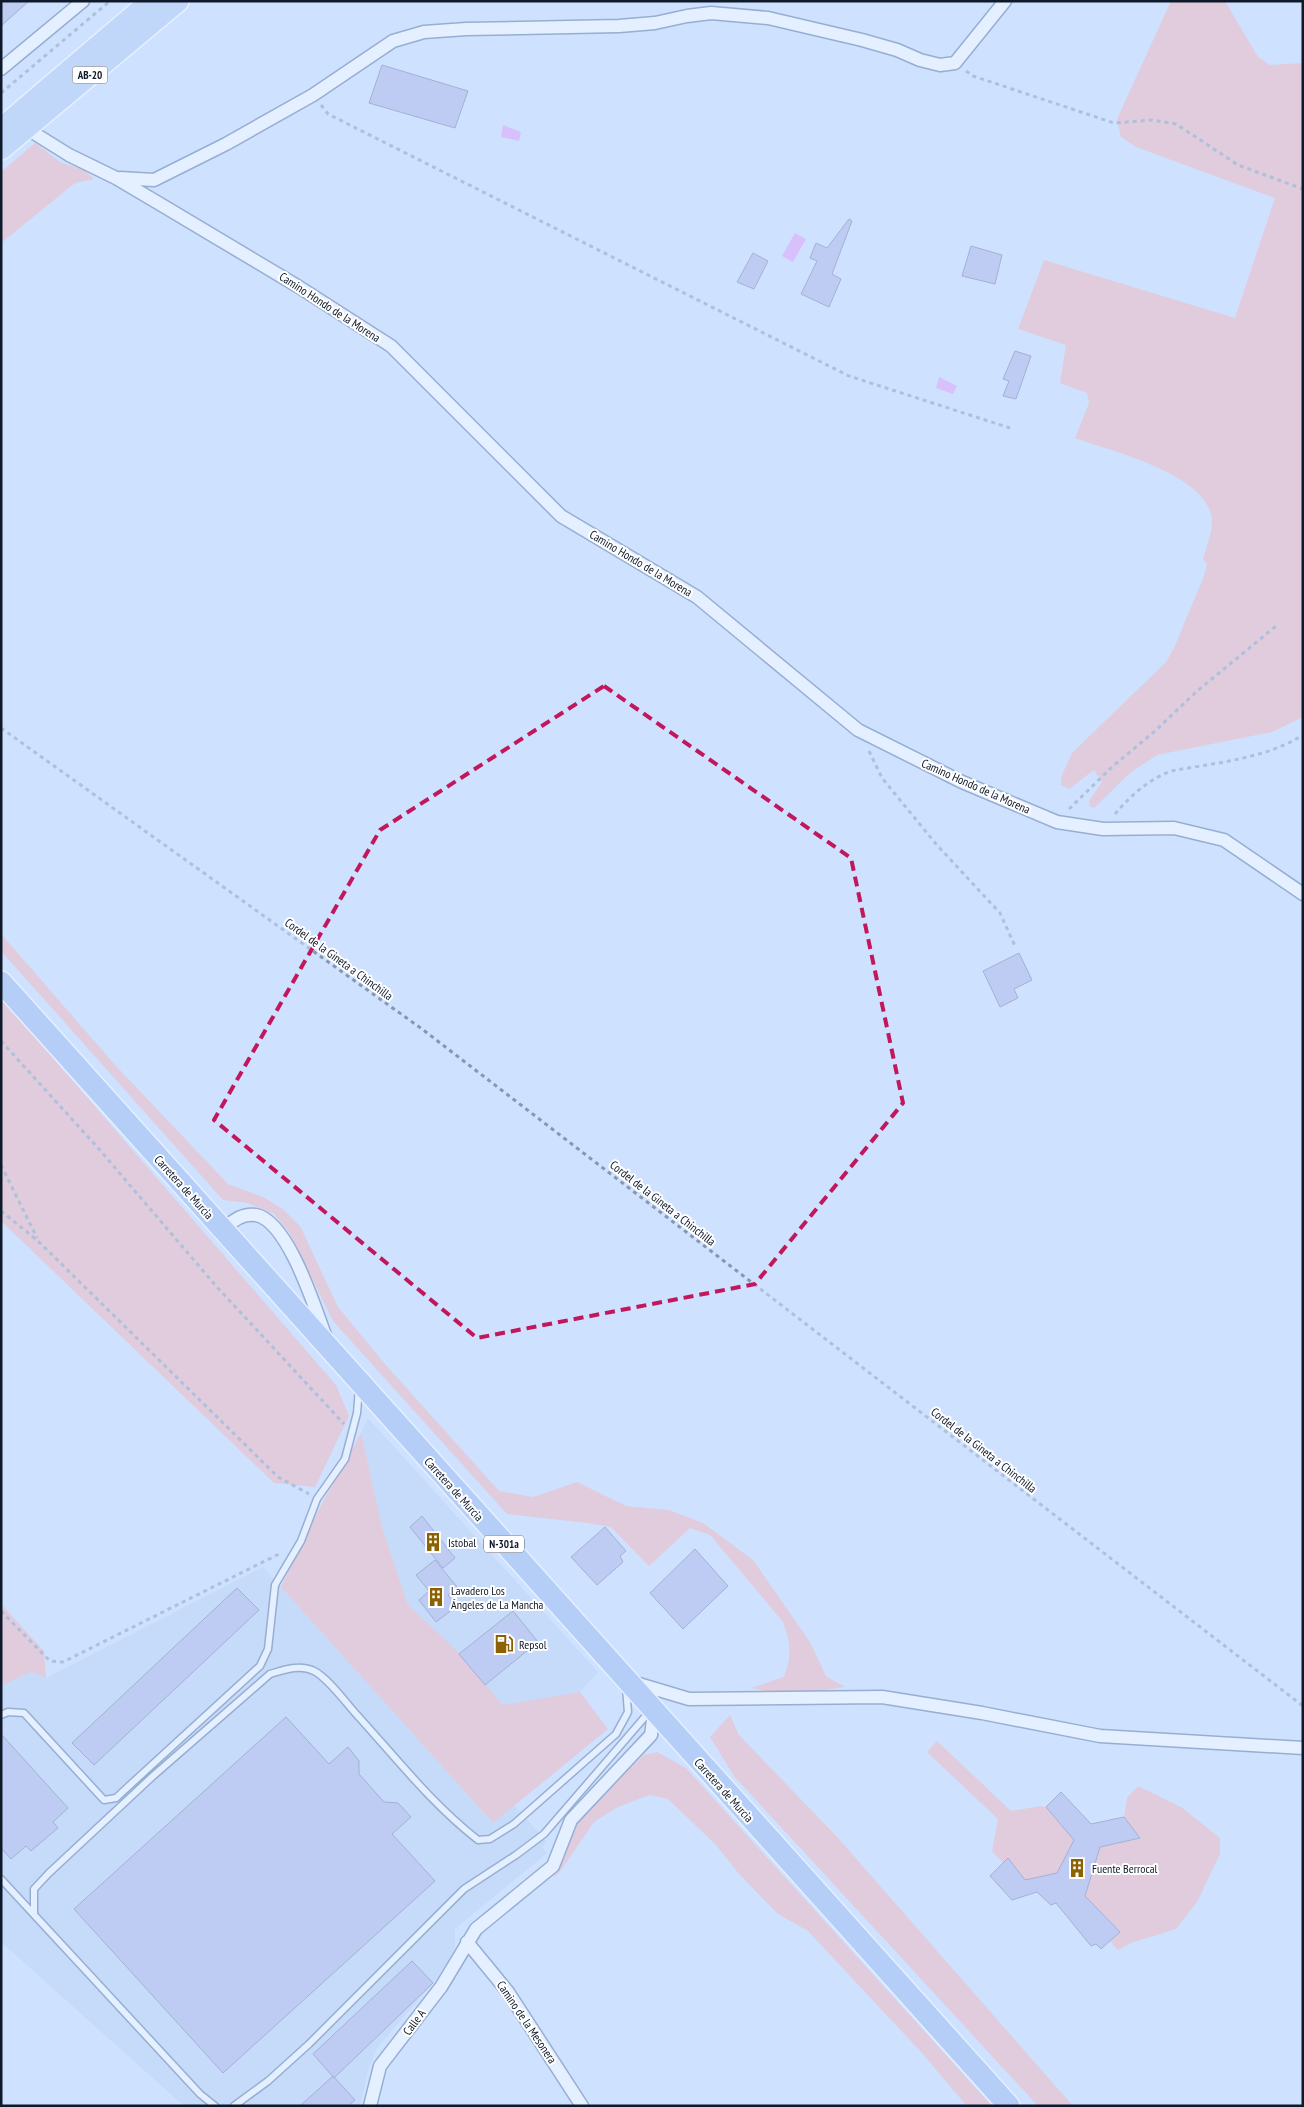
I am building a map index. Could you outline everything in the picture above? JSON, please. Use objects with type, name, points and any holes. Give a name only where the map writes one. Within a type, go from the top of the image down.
[{"type":"highway","name":"Carretera de Murcia","points":[[1,982],[1009,2106]]},
{"type":"main road","name":"AB-20","points":[[1,129],[151,1]]},
{"type":"main road","name":"AB-20","points":[[1,149],[178,1]]},
{"type":"street","points":[[1,69],[83,1]]},
{"type":"street","points":[[116,178],[154,180],[226,144],[312,95],[393,41],[410,35],[466,29],[628,25],[711,14],[786,22],[862,40],[940,65],[955,64],[1005,1]]},
{"type":"street","name":"Camino Hondo de la Morena","points":[[28,126],[69,155],[116,178],[299,287],[391,346],[561,516],[696,597],[858,730],[962,782],[1057,822],[1104,829],[1174,828],[1224,840],[1303,894]]},
{"type":"street","points":[[223,1230],[238,1217],[257,1215],[271,1223],[288,1245],[330,1350]]},
{"type":"street","points":[[625,1680],[689,1699],[882,1697],[982,1713],[1100,1736],[1303,1748]]},
{"type":"street","name":"Calle A","points":[[370,2106],[380,2066],[441,1987],[476,1929],[554,1866],[572,1820],[651,1735],[653,1711]]},
{"type":"street","name":"Camino de la Mesonera","points":[[467,1942],[508,1992],[582,2106]]},
{"type":"lane","points":[[1,1715],[8,1712],[24,1713],[104,1800],[116,1798],[260,1666],[268,1650],[275,1586],[301,1541],[317,1499],[346,1459],[357,1414],[359,1382]]},
{"type":"lane","points":[[34,1914],[34,1890],[50,1873],[160,1770],[270,1674],[292,1667],[314,1671],[379,1739],[423,1791],[456,1823],[478,1840],[490,1839],[514,1824],[616,1734],[628,1712],[625,1680]]},
{"type":"lane","points":[[234,2106],[268,2080],[308,2044],[464,1889],[544,1834],[653,1711]]},
{"type":"lane","points":[[1,1880],[200,2094],[215,2106]]},
{"type":"path","points":[[1,92],[110,1]]},
{"type":"path","points":[[955,64],[973,76],[1114,123],[1152,120],[1176,124],[1238,165],[1303,190]]},
{"type":"path","points":[[312,95],[328,114],[849,376],[1010,428]]},
{"type":"path","points":[[1057,822],[1112,767],[1155,731],[1196,692],[1276,626]]},
{"type":"path","name":"Cordel de la Gineta a Chinchilla","points":[[1,728],[422,1029],[1303,1706]]},
{"type":"path","points":[[858,730],[882,778],[936,844],[1000,913],[1016,946]]},
{"type":"path","points":[[1104,829],[1132,794],[1160,776],[1171,771],[1262,753],[1292,742],[1303,735]]},
{"type":"path","points":[[1,1041],[99,1149],[216,1286],[352,1433]]},
{"type":"path","points":[[1,1165],[38,1241]]},
{"type":"path","points":[[1,1211],[38,1241],[278,1477],[317,1499]]},
{"type":"path","points":[[1,1611],[50,1661],[62,1662],[301,1541]]},
{"type":"highlighted area","points":[[604,686],[851,858],[903,1103],[755,1284],[477,1338],[214,1120],[380,830]]},
{"type":"shaded area","points":[[1171,1],[1225,1],[1258,57],[1270,65],[1303,63],[1303,717],[1272,732],[1157,755],[1130,773],[1094,808],[1090,806],[1089,801],[1102,782],[1094,770],[1069,789],[1061,785],[1062,775],[1072,753],[1166,662],[1174,648],[1204,576],[1207,564],[1203,559],[1212,522],[1208,505],[1196,491],[1178,478],[1134,458],[1075,438],[1089,403],[1087,393],[1060,383],[1066,345],[1018,329],[1044,260],[1235,318],[1275,198],[1136,147],[1121,137],[1117,119]]},
{"type":"shaded area","points":[[503,125],[521,132],[519,141],[501,137]]},
{"type":"shaded area","points":[[35,143],[60,162],[84,170],[94,179],[75,183],[1,243],[1,172]]},
{"type":"shaded area","points":[[795,233],[806,239],[793,262],[782,256]]},
{"type":"shaded area","points":[[939,377],[957,386],[953,394],[936,388]]},
{"type":"shaded area","points":[[1,934],[116,1066],[228,1184],[263,1197],[283,1209],[300,1226],[338,1307],[384,1363],[499,1491],[533,1497],[577,1482],[626,1506],[669,1510],[703,1523],[753,1560],[810,1642],[826,1676],[845,1687],[786,1693],[751,1688],[784,1677],[789,1656],[788,1637],[783,1622],[710,1535],[690,1528],[649,1566],[611,1527],[507,1514],[333,1321],[289,1232],[274,1214],[248,1203],[223,1200],[1,951]]},
{"type":"shaded area","points":[[1,998],[336,1385],[349,1416],[315,1487],[274,1483],[1,1221]]},
{"type":"shaded area","points":[[368,1418],[598,1672],[580,1692],[503,1705],[408,1605],[382,1527],[361,1433]]},
{"type":"shaded area","points":[[361,1433],[382,1527],[408,1605],[457,1651],[503,1705],[580,1692],[608,1729],[493,1823],[281,1587],[318,1511]]},
{"type":"shaded area","points":[[263,1567],[492,1822],[514,1805],[547,1842],[542,1847],[547,1853],[455,1929],[455,1948],[446,1964],[433,1983],[377,2048],[369,2067],[360,2106],[184,2106],[1,1942],[1,1686],[31,1672],[46,1678]]},
{"type":"shaded area","points":[[1,1604],[44,1651],[46,1678],[31,1672],[1,1686]]},
{"type":"shaded area","points":[[730,1715],[739,1735],[838,1838],[1073,2106],[1038,2106],[734,1776],[710,1737]]},
{"type":"shaded area","points":[[937,1741],[1011,1811],[1041,1806],[1046,1807],[1074,1840],[1057,1873],[1025,1880],[1008,1859],[1003,1863],[992,1851],[998,1819],[927,1752]]},
{"type":"shaded area","points":[[657,1752],[686,1768],[992,2106],[967,2106],[921,2052],[808,1931],[778,1914],[739,1874],[716,1845],[668,1799],[649,1795],[618,1807],[594,1822],[559,1873],[553,1878],[582,1815],[644,1755]]},
{"type":"shaded area","points":[[1138,1786],[1181,1807],[1220,1838],[1220,1854],[1197,1902],[1176,1929],[1131,1943],[1118,1950],[1110,1941],[1120,1932],[1085,1896],[1100,1847],[1140,1838],[1124,1817],[1127,1798]]},
{"type":"building","points":[[1,1],[29,1],[1,26]]},
{"type":"building","points":[[382,65],[468,91],[455,128],[369,103]]},
{"type":"building","points":[[849,219],[852,221],[832,274],[841,279],[829,307],[801,294],[817,261],[810,258],[816,243],[827,248]]},
{"type":"building","points":[[971,246],[1002,255],[995,284],[962,276]]},
{"type":"building","points":[[753,253],[768,261],[754,289],[737,282]]},
{"type":"building","points":[[1015,351],[1031,356],[1016,399],[1003,396],[1009,381],[1003,379]]},
{"type":"building","points":[[1019,953],[1032,980],[1014,989],[1018,998],[1000,1007],[983,971]]},
{"type":"building","name":"Istobal","points":[[422,1516],[455,1558],[443,1568],[410,1527]]},
{"type":"building","points":[[605,1527],[626,1551],[620,1556],[623,1562],[597,1585],[571,1557]]},
{"type":"building","points":[[695,1549],[728,1586],[683,1629],[650,1593]]},
{"type":"building","name":"Lavadero Los Ángeles de La Mancha","points":[[435,1560],[457,1587],[448,1595],[457,1606],[436,1622],[419,1600],[429,1591],[416,1575]]},
{"type":"building","points":[[237,1588],[259,1610],[94,1765],[72,1743]]},
{"type":"building","name":"Repsol","points":[[513,1611],[538,1642],[485,1685],[459,1654]]},
{"type":"building","points":[[286,1717],[329,1764],[348,1747],[359,1761],[359,1774],[384,1802],[398,1803],[411,1817],[392,1834],[435,1881],[223,2073],[74,1909]]},
{"type":"building","points":[[1,1734],[68,1808],[53,1822],[58,1828],[31,1851],[26,1846],[11,1859],[1,1848]]},
{"type":"building","name":"Fuente Berrocal","points":[[1061,1792],[1091,1824],[1124,1817],[1140,1838],[1100,1847],[1085,1896],[1120,1932],[1101,1949],[1096,1944],[1091,1946],[1056,1903],[1051,1905],[1037,1892],[1012,1900],[990,1876],[1008,1858],[1025,1880],[1057,1873],[1074,1840],[1046,1807]]},
{"type":"building","points":[[412,1961],[433,1983],[334,2078],[313,2054]]},
{"type":"building","points":[[333,2076],[355,2100],[348,2106],[300,2106]]},
{"type":"place","name":"Istobal","points":[[433,1542]]},
{"type":"place","name":"Lavadero Los Ángeles de La Mancha","points":[[436,1597]]},
{"type":"place","name":"Repsol","points":[[504,1644]]},
{"type":"place","name":"Fuente Berrocal","points":[[1077,1868]]}]
